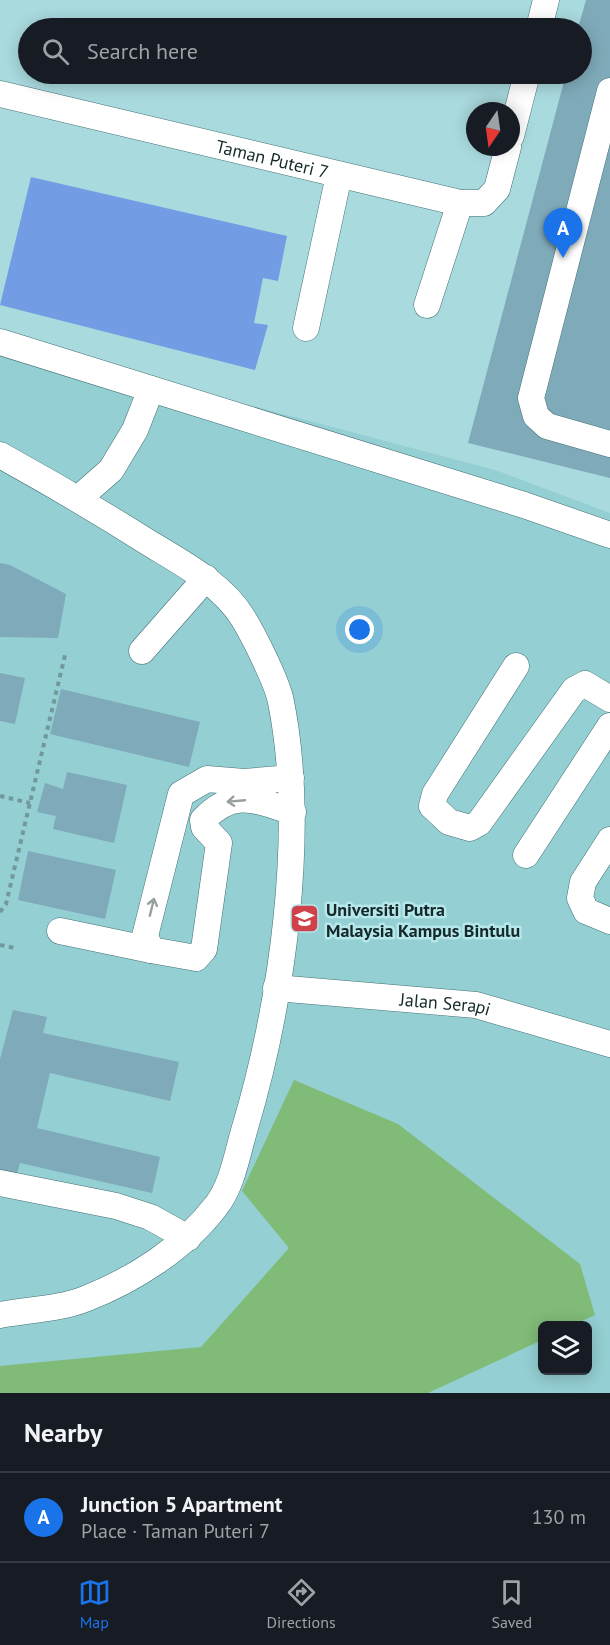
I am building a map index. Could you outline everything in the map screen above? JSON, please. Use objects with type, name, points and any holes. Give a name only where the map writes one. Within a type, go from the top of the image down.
[{"type":"street","points":[[542,18],[546,0]]},
{"type":"street","points":[[520,102],[524,84]]},
{"type":"street","points":[[610,91],[603,142],[531,398],[536,416],[547,426],[610,444]]},
{"type":"street","name":"Taman Puteri 7","points":[[0,94],[460,203],[484,203],[497,189],[506,156]]},
{"type":"street","points":[[306,328],[339,175]]},
{"type":"street","points":[[427,305],[460,203]]},
{"type":"street","points":[[0,342],[610,535]]},
{"type":"street","points":[[79,498],[111,470],[135,430],[151,389]]},
{"type":"street","points":[[0,455],[79,498],[206,578],[242,617],[281,699],[291,778],[292,812],[284,941],[276,988],[255,1094],[231,1175],[218,1204],[188,1238],[136,1274],[84,1300],[0,1315]]},
{"type":"street","points":[[142,651],[206,578]]},
{"type":"street","points":[[516,666],[435,794],[432,806],[449,822],[470,828],[479,823],[574,690],[585,684],[610,699]]},
{"type":"street","points":[[526,855],[610,726]]},
{"type":"street","points":[[151,950],[145,936],[173,817],[181,794],[207,779],[244,782],[291,778]]},
{"type":"street","points":[[204,827],[203,820],[218,805],[235,799],[259,801],[292,812]]},
{"type":"street","points":[[60,931],[196,958],[204,949],[219,843],[204,827],[173,817]]},
{"type":"street","points":[[610,840],[583,882],[580,898],[586,911],[610,921]]},
{"type":"street","name":"Jalan Serapi","points":[[276,988],[476,1005],[610,1044]]},
{"type":"street","points":[[0,1183],[116,1206],[150,1217],[188,1238]]},
{"type":"path","points":[[0,912],[6,904],[65,655]]},
{"type":"path","points":[[0,796],[30,803]]},
{"type":"path","points":[[0,945],[15,948]]},
{"type":"shaded area","name":"Universiti Putra Malaysia Kampus Bintulu","points":[[0,339],[495,470],[610,513],[610,1393],[0,1393]]},
{"type":"green space","points":[[294,1080],[398,1124],[580,1264],[595,1315],[582,1321],[538,1321],[538,1342],[428,1393],[0,1393],[0,1366],[201,1347],[289,1248],[242,1191]]},
{"type":"water","points":[[31,177],[287,236],[278,281],[263,278],[254,323],[268,325],[255,370],[0,305]]},
{"type":"building","points":[[586,0],[610,0],[610,478],[468,443],[563,84],[592,84],[592,18],[581,18]]},
{"type":"building","points":[[0,563],[10,565],[66,594],[58,638],[0,637]]},
{"type":"building","points":[[0,673],[25,678],[15,724],[0,721]]},
{"type":"building","points":[[61,689],[200,722],[189,767],[50,734]]},
{"type":"building","points":[[67,772],[127,785],[114,843],[53,829],[56,816],[37,812],[45,783],[63,789]]},
{"type":"building","points":[[28,851],[116,870],[105,919],[18,900]]},
{"type":"building","points":[[13,1010],[47,1017],[43,1033],[179,1062],[170,1101],[50,1073],[37,1128],[160,1157],[152,1193],[20,1163],[14,1184],[0,1181],[0,1059]]},
{"type":"place","name":"Junction 5 Apartment","points":[[563,258]]},
{"type":"place","name":"Universiti Putra Malaysia Kampus Bintulu","points":[[305,919]]}]
